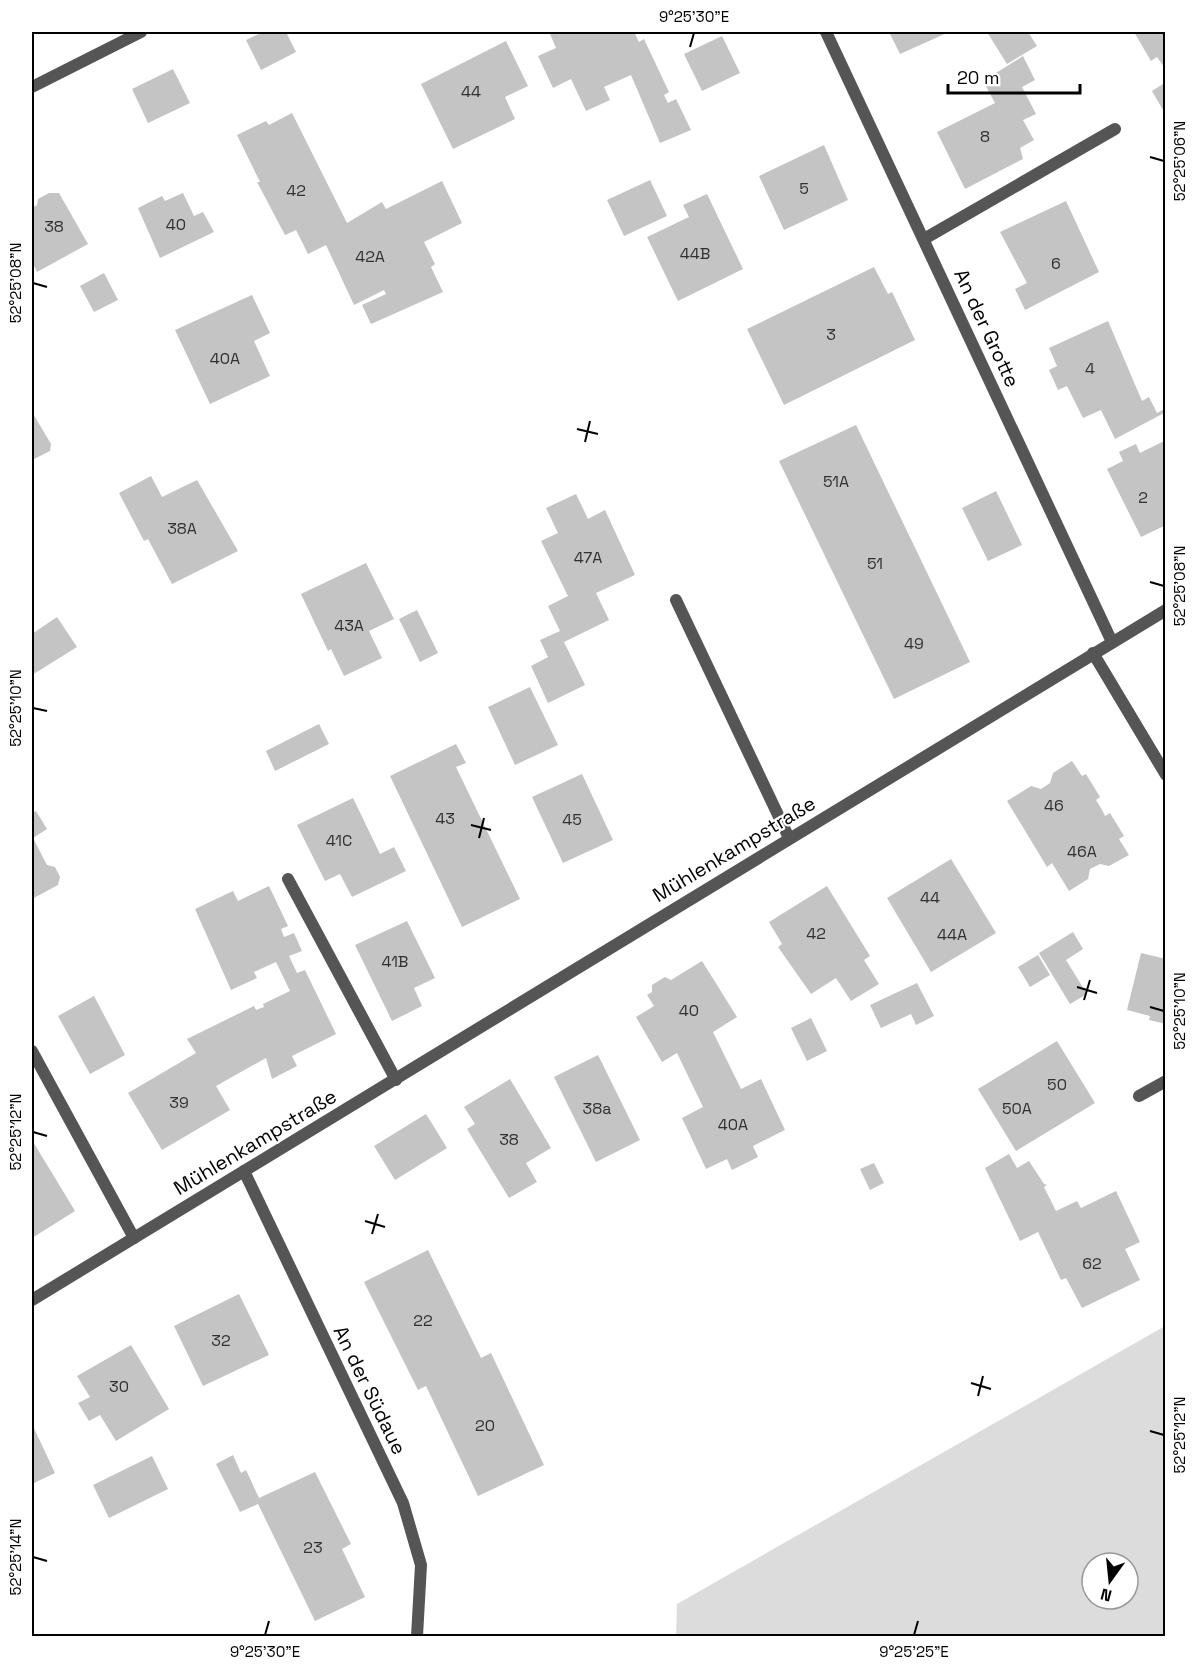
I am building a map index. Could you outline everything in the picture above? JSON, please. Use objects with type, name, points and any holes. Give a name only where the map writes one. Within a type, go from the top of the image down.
[{"type":"street","points":[[32,87],[141,32]]},
{"type":"street","name":"An der Grotte","points":[[826,32],[1112,642]]},
{"type":"street","points":[[924,239],[1115,129]]},
{"type":"street","points":[[676,600],[789,838]]},
{"type":"street","name":"Mühlenkampstraße","points":[[32,1299],[396,1080],[789,838],[1166,610]]},
{"type":"street","points":[[1093,653],[1166,776]]},
{"type":"street","points":[[288,879],[396,1080]]},
{"type":"street","points":[[32,1051],[134,1238]]},
{"type":"street","points":[[1139,1096],[1166,1081]]},
{"type":"street","name":"An der Südaue","points":[[243,1171],[403,1503],[421,1565],[417,1636]]},
{"type":"shaded area","points":[[1165,1326],[1165,1636],[676,1636],[677,1604]]},
{"type":"building","points":[[263,32],[286,32],[296,52],[261,70],[246,40]]},
{"type":"building","points":[[549,32],[634,32],[639,42],[644,39],[669,92],[664,95],[668,103],[676,99],[691,130],[660,143],[631,75],[604,87],[610,100],[586,111],[571,79],[553,88],[538,56],[556,48]]},
{"type":"building","points":[[889,32],[949,32],[900,54]]},
{"type":"building","points":[[987,32],[1028,32],[1037,46],[1007,64]]},
{"type":"building","points":[[1134,32],[1166,32],[1166,70],[1157,57],[1151,61]]},
{"type":"building","points":[[722,36],[740,73],[702,91],[684,54]]},
{"type":"building","points":[[506,41],[528,86],[505,97],[515,119],[453,149],[421,84]]},
{"type":"building","points":[[1023,56],[1035,80],[1022,87],[1036,114],[1023,120],[1034,140],[1020,148],[1023,159],[965,189],[937,132],[995,103],[983,81]]},
{"type":"building","points":[[173,69],[190,103],[148,123],[132,89]]},
{"type":"building","points":[[1166,82],[1166,108],[1163,110],[1152,91]]},
{"type":"building","points":[[292,113],[347,223],[382,202],[386,209],[442,181],[462,223],[424,242],[435,264],[431,267],[443,292],[371,324],[362,305],[386,294],[384,290],[354,305],[326,245],[308,254],[296,230],[285,235],[257,182],[260,182],[237,135],[266,121],[269,125]]},
{"type":"building","points":[[824,145],[848,200],[784,230],[759,176]]},
{"type":"building","points":[[650,180],[667,216],[624,236],[607,200]]},
{"type":"building","points":[[49,193],[59,193],[88,244],[37,272],[32,262],[32,208],[37,205],[38,199]]},
{"type":"building","points":[[183,193],[194,216],[203,212],[214,232],[160,258],[138,208],[162,196],[165,201]]},
{"type":"building","points":[[707,194],[743,269],[678,301],[647,237],[689,217],[683,205]]},
{"type":"building","points":[[1066,201],[1099,272],[1025,310],[1015,289],[1027,283],[1000,232]]},
{"type":"building","points":[[874,267],[888,294],[892,292],[915,340],[784,405],[747,329]]},
{"type":"building","points":[[104,273],[118,300],[94,312],[80,286]]},
{"type":"building","points":[[252,295],[270,333],[254,341],[270,376],[210,404],[175,330]]},
{"type":"building","points":[[1108,321],[1142,401],[1149,397],[1157,413],[1166,408],[1166,412],[1115,439],[1101,410],[1083,418],[1067,386],[1058,390],[1049,370],[1057,366],[1049,348]]},
{"type":"building","points":[[32,412],[51,444],[50,451],[32,460]]},
{"type":"building","points":[[856,425],[970,662],[894,699],[779,461]]},
{"type":"building","points":[[1166,440],[1166,525],[1141,537],[1107,469],[1123,461],[1119,452],[1136,444],[1140,453]]},
{"type":"building","points":[[151,476],[162,497],[197,480],[238,551],[172,584],[148,539],[144,541],[119,493]]},
{"type":"building","points":[[996,491],[1022,545],[988,561],[962,508]]},
{"type":"building","points":[[576,494],[588,519],[605,510],[635,575],[596,593],[609,620],[564,642],[585,685],[548,703],[531,666],[548,657],[540,640],[560,631],[548,606],[568,596],[541,541],[558,533],[546,508]]},
{"type":"building","points":[[366,563],[394,619],[369,631],[382,658],[344,676],[331,649],[328,651],[301,594]]},
{"type":"building","points":[[417,610],[438,653],[420,662],[399,619]]},
{"type":"building","points":[[57,617],[77,647],[32,675],[32,634]]},
{"type":"building","points":[[530,687],[558,745],[515,765],[488,707]]},
{"type":"building","points":[[319,724],[329,744],[275,771],[266,751]]},
{"type":"building","points":[[456,744],[466,763],[456,767],[520,899],[462,927],[390,776]]},
{"type":"building","points":[[1072,761],[1082,776],[1086,774],[1100,797],[1096,800],[1105,816],[1110,813],[1124,836],[1119,839],[1129,855],[1109,866],[1100,864],[1090,869],[1088,879],[1069,891],[1052,863],[1047,867],[1007,801],[1031,786],[1041,789],[1050,783],[1053,773]]},
{"type":"building","points":[[582,774],[613,840],[563,863],[532,797]]},
{"type":"building","points":[[353,798],[380,854],[394,847],[406,871],[352,897],[340,874],[325,881],[297,825]]},
{"type":"building","points":[[36,811],[47,829],[33,838],[47,865],[55,867],[60,877],[58,885],[32,899],[32,813]]},
{"type":"building","points":[[951,859],[996,933],[931,972],[887,898]]},
{"type":"building","points":[[269,886],[288,926],[281,929],[284,937],[294,933],[302,951],[289,956],[297,973],[305,970],[336,1034],[292,1056],[297,1066],[272,1079],[266,1058],[216,1086],[230,1110],[162,1150],[128,1093],[196,1053],[187,1039],[254,1006],[256,1010],[264,1007],[263,1004],[290,991],[276,962],[254,972],[257,978],[231,990],[195,909],[233,891],[238,901]]},
{"type":"building","points":[[827,886],[870,956],[864,960],[879,984],[851,1001],[836,978],[811,994],[778,947],[782,944],[769,922]]},
{"type":"building","points":[[407,921],[435,978],[414,988],[422,1006],[392,1021],[355,945]]},
{"type":"building","points":[[1073,932],[1083,949],[1066,960],[1087,994],[1070,1004],[1039,953]]},
{"type":"building","points":[[1141,953],[1166,959],[1166,1024],[1149,1020],[1150,1016],[1127,1010]]},
{"type":"building","points":[[1038,955],[1050,975],[1030,987],[1018,967]]},
{"type":"building","points":[[702,961],[737,1017],[713,1032],[741,1089],[761,1079],[785,1130],[753,1146],[758,1157],[732,1170],[727,1159],[706,1169],[682,1118],[703,1107],[677,1053],[662,1062],[636,1017],[654,1006],[647,995],[652,992],[652,985],[665,977],[671,980]]},
{"type":"building","points":[[917,983],[934,1016],[916,1025],[911,1014],[881,1028],[870,1005]]},
{"type":"building","points":[[94,996],[125,1055],[90,1074],[58,1016]]},
{"type":"building","points":[[811,1018],[827,1051],[807,1061],[791,1028]]},
{"type":"building","points":[[1057,1041],[1095,1103],[1016,1151],[978,1089]]},
{"type":"building","points":[[598,1055],[640,1140],[596,1162],[554,1077]]},
{"type":"building","points":[[510,1079],[551,1148],[526,1163],[537,1182],[509,1198],[467,1129],[475,1124],[464,1107]]},
{"type":"building","points":[[426,1114],[447,1148],[395,1180],[374,1146]]},
{"type":"building","points":[[32,1140],[75,1211],[32,1238]]},
{"type":"building","points":[[1009,1154],[1017,1168],[1029,1161],[1047,1185],[1044,1187],[1056,1211],[1077,1201],[1081,1208],[1116,1191],[1140,1242],[1125,1249],[1140,1280],[1082,1308],[1066,1278],[1061,1280],[1038,1232],[1020,1241],[985,1168]]},
{"type":"building","points":[[874,1163],[884,1183],[870,1190],[860,1169]]},
{"type":"building","points":[[428,1250],[481,1358],[491,1353],[544,1465],[478,1496],[426,1386],[418,1390],[364,1282]]},
{"type":"building","points":[[239,1294],[269,1355],[203,1386],[174,1326]]},
{"type":"building","points":[[131,1345],[169,1409],[116,1441],[100,1415],[89,1421],[78,1403],[90,1397],[77,1376]]},
{"type":"building","points":[[32,1424],[55,1473],[32,1484]]},
{"type":"building","points":[[233,1455],[241,1473],[246,1470],[259,1498],[315,1472],[351,1544],[342,1549],[365,1597],[315,1621],[258,1504],[240,1512],[216,1464]]},
{"type":"building","points":[[152,1456],[168,1489],[109,1518],[93,1485]]}]
